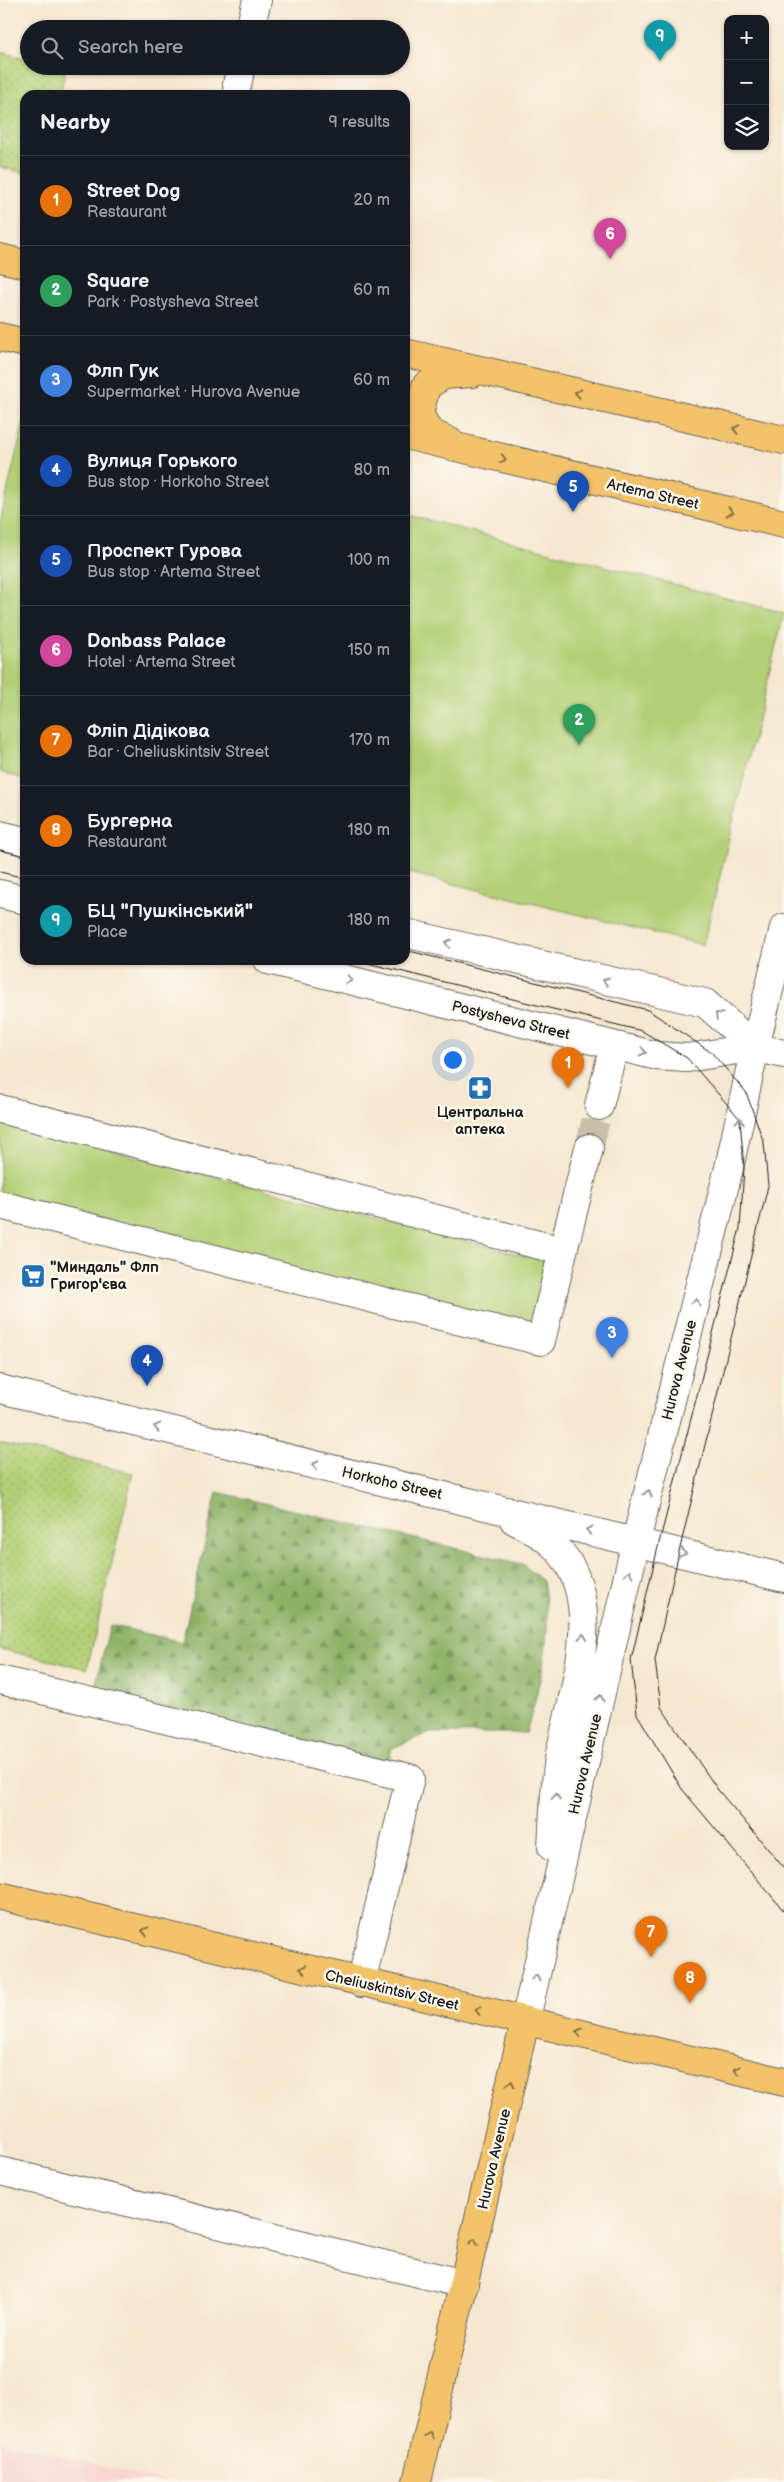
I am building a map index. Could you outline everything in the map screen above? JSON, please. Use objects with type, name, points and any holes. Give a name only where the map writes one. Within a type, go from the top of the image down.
[{"type":"main road","points":[[0,258],[20,263]]},
{"type":"main road","points":[[0,337],[20,342]]},
{"type":"main road","points":[[410,354],[784,440]]},
{"type":"main road","points":[[466,450],[429,432],[419,414],[426,386],[444,374],[489,372]]},
{"type":"main road","name":"Artema Street","points":[[410,436],[784,524]]},
{"type":"main road","name":"Cheliuskintsiv Street","points":[[0,1896],[784,2082]]},
{"type":"main road","name":"Hurova Avenue","points":[[417,2482],[525,2022]]},
{"type":"street","points":[[252,20],[257,0]]},
{"type":"street","points":[[0,835],[20,840]]},
{"type":"street","points":[[0,894],[20,899]]},
{"type":"street","name":"Hurova Avenue","points":[[525,2022],[636,1541],[729,1168],[755,1047],[784,928]]},
{"type":"street","name":"Postysheva Street","points":[[410,933],[705,1003],[755,1047]]},
{"type":"street","name":"Postysheva Street","points":[[288,965],[657,1056],[687,1058],[755,1047],[784,1054]]},
{"type":"street","points":[[599,1106],[614,1046]]},
{"type":"street","points":[[0,1109],[563,1251]]},
{"type":"street","points":[[0,1205],[541,1341],[589,1148]]},
{"type":"street","name":"Horkoho Street","points":[[0,1389],[784,1578]]},
{"type":"street","points":[[489,1506],[542,1535],[560,1552],[574,1573],[583,1604],[584,1637],[558,1762],[546,1933]]},
{"type":"street","points":[[0,1680],[410,1778],[361,1983]]},
{"type":"street","points":[[0,2171],[464,2284]]},
{"type":"shaded area","points":[[0,2441],[167,2482],[0,2482]]},
{"type":"green space","points":[[0,52],[20,57],[20,75],[64,75],[61,90],[20,90],[20,172],[0,167]]},
{"type":"green space","points":[[20,438],[20,778],[0,772],[0,522]]},
{"type":"green space","points":[[410,515],[784,613],[703,945],[410,873]]},
{"type":"green space","points":[[0,1122],[549,1262],[531,1331],[0,1194]]},
{"type":"green space","points":[[0,1443],[133,1473],[87,1669],[0,1649]]},
{"type":"green space","points":[[217,1492],[522,1564],[543,1581],[547,1621],[541,1676],[526,1733],[430,1733],[392,1748],[388,1763],[94,1692],[110,1625],[182,1642]]},
{"type":"tunnel","points":[[589,1148],[599,1106]]},
{"type":"tram line","points":[[0,850],[20,855]]},
{"type":"tram line","points":[[0,872],[20,877]]},
{"type":"tram line","points":[[410,951],[648,1010],[712,1053],[746,1092],[764,1143],[768,1186],[679,1552],[655,1660],[661,1707],[718,1790],[784,1868]]},
{"type":"tram line","points":[[375,965],[642,1031],[687,1058],[740,1119],[744,1168],[740,1228],[631,1660],[637,1714],[682,1789],[784,1911]]},
{"type":"place","name":"БЦ \"Пушкінський\"","points":[[660,61]]},
{"type":"place","name":"Donbass Palace","points":[[610,259]]},
{"type":"place","name":"Проспект Гурова","points":[[573,512]]},
{"type":"place","name":"Square","points":[[579,745]]},
{"type":"place","name":"Центральна аптека","points":[[480,1088]]},
{"type":"place","name":"Street Dog","points":[[568,1088]]},
{"type":"place","name":"\"Миндаль\" Флп Григор'єва","points":[[33,1276]]},
{"type":"place","name":"Флп Гук","points":[[612,1358]]},
{"type":"place","name":"Вулиця Горького","points":[[147,1386]]},
{"type":"place","name":"Фліп Дідікова","points":[[651,1957]]},
{"type":"place","name":"Бургерна","points":[[690,2003]]}]
